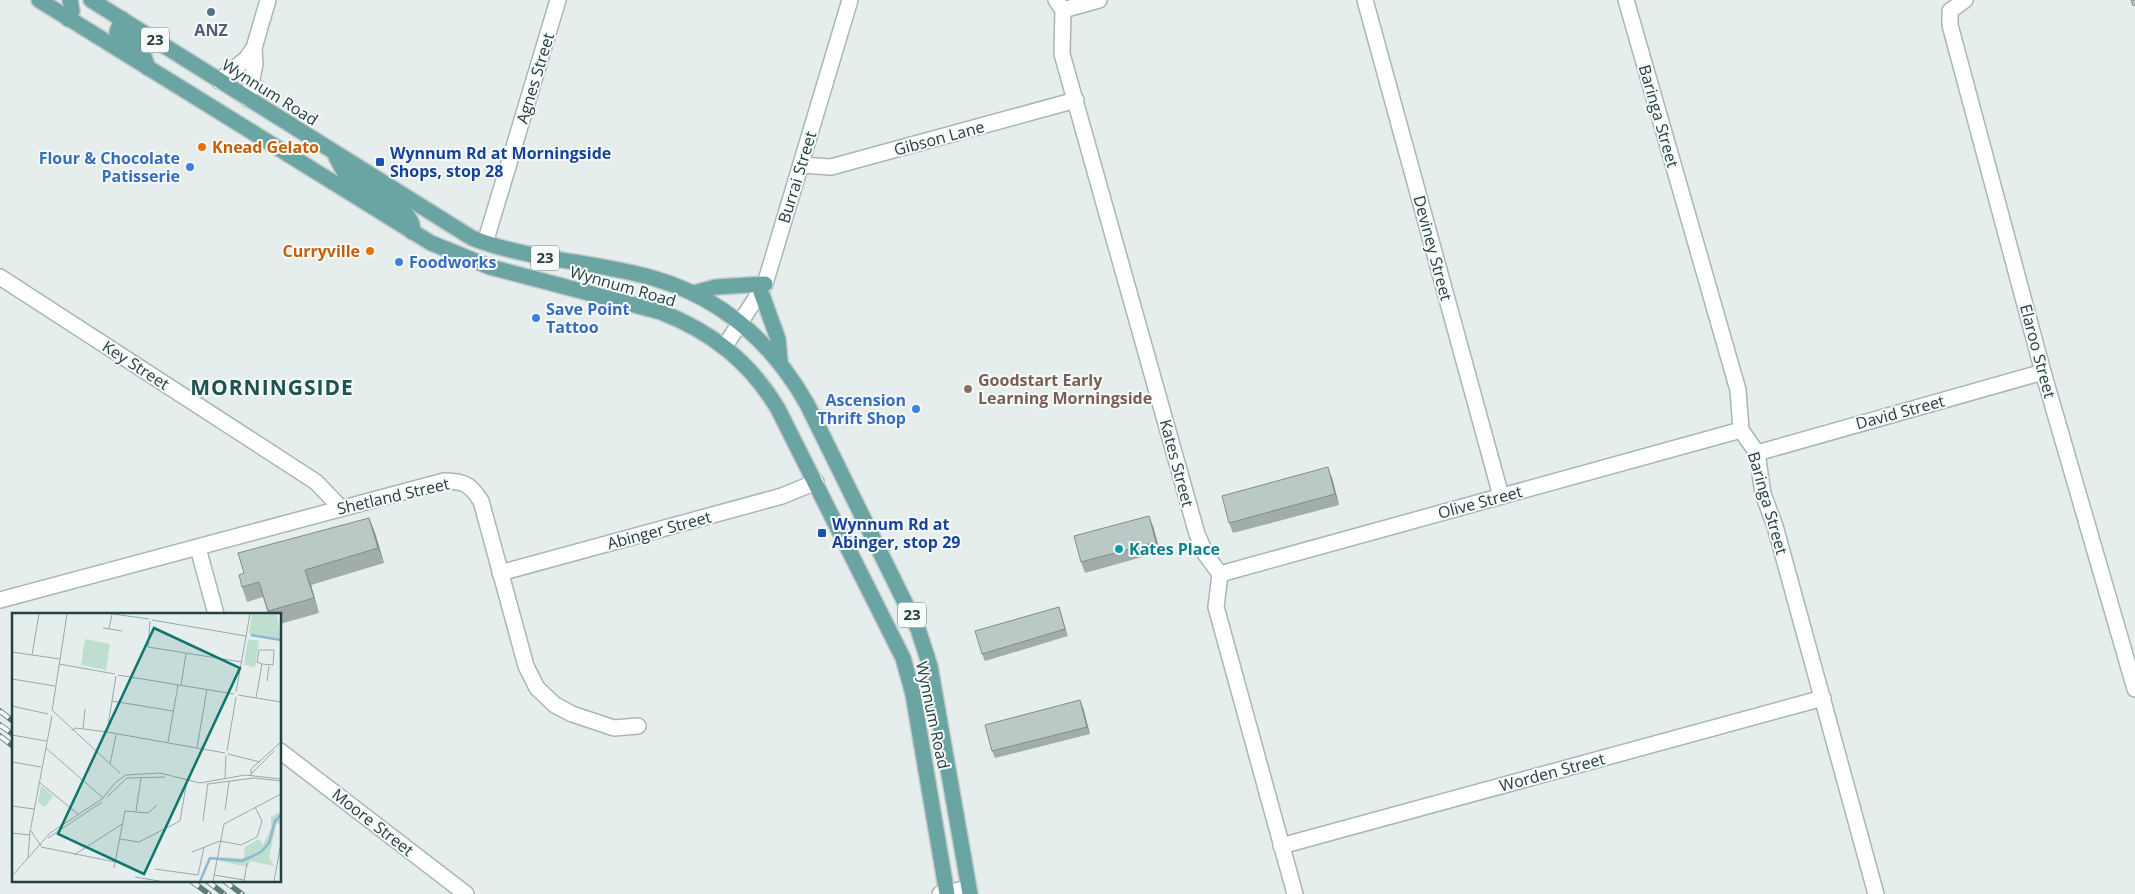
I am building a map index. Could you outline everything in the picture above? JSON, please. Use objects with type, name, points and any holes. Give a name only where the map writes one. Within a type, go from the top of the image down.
[{"type":"main road","name":"Wynnum Road","points":[[39,0],[431,243],[490,267],[661,312],[702,330],[725,346],[749,368],[767,390],[816,482],[903,658],[913,694],[945,894]]},
{"type":"main road","points":[[68,19],[72,11],[70,0]]},
{"type":"main road","name":"Wynnum Road","points":[[91,0],[452,228],[485,243],[535,256],[656,279],[694,293],[741,323],[780,361],[807,404],[918,629],[930,666],[970,891]]},
{"type":"main road","points":[[122,19],[117,32],[142,50],[148,68]]},
{"type":"main road","points":[[334,153],[348,177],[406,213],[413,224],[412,232]]},
{"type":"main road","points":[[694,293],[716,287],[763,288],[778,339],[780,361]]},
{"type":"street","points":[[248,99],[255,64],[254,48],[268,0]]},
{"type":"street","name":"Agnes Street","points":[[485,243],[558,0]]},
{"type":"street","name":"Burrai Street","points":[[725,346],[763,288],[850,0]]},
{"type":"street","points":[[1060,5],[1099,0]]},
{"type":"street","name":"Deviney Street","points":[[1366,0],[1501,496]]},
{"type":"street","name":"Baringa Street","points":[[1626,0],[1738,390],[1741,430],[1757,453],[1763,494],[1775,526],[1876,894]]},
{"type":"street","name":"Elaroo Street","points":[[1965,0],[1950,11],[1950,25],[2043,372],[2135,690]]},
{"type":"street","name":"Kates Street","points":[[1060,5],[1060,44],[1197,534],[1204,550],[1220,574]]},
{"type":"street","points":[[219,81],[239,66],[254,48]]},
{"type":"street","name":"Gibson Lane","points":[[801,165],[831,167],[1076,100]]},
{"type":"street","name":"Key Street","points":[[0,277],[316,482],[341,508]]},
{"type":"street","name":"David Street","points":[[1757,453],[2043,372]]},
{"type":"street","name":"Olive Street","points":[[1220,574],[1741,430]]},
{"type":"street","name":"Shetland Street","points":[[0,600],[444,481],[461,481],[474,489],[481,501],[526,666],[538,688],[555,705],[572,714],[614,728],[638,726]]},
{"type":"street","name":"Abinger Street","points":[[500,573],[782,496],[816,482]]},
{"type":"street","points":[[198,548],[216,613]]},
{"type":"street","points":[[1220,574],[1216,607],[1295,894]]},
{"type":"street","name":"Worden Street","points":[[1281,846],[1823,698]]},
{"type":"street","name":"Moore Street","points":[[281,752],[466,894]]},
{"type":"street","points":[[945,894],[970,891]]},
{"type":"building","points":[[2131,0],[2135,0],[2135,5],[2133,6]]},
{"type":"building","points":[[1328,467],[1335,494],[1229,523],[1222,496]]},
{"type":"building","points":[[1149,516],[1156,542],[1081,562],[1074,536]]},
{"type":"building","points":[[369,518],[378,548],[305,570],[314,598],[268,611],[259,582],[242,587],[239,575],[244,573],[238,553]]},
{"type":"building","points":[[1059,607],[1065,629],[982,654],[975,631]]},
{"type":"building","points":[[1080,700],[1087,727],[992,751],[985,725]]},
{"type":"railway","points":[[0,711],[12,720]]},
{"type":"railway","points":[[0,725],[12,734]]},
{"type":"railway","points":[[0,736],[12,745]]},
{"type":"railway","points":[[193,882],[209,894]]},
{"type":"railway","points":[[209,882],[224,894]]},
{"type":"railway","points":[[226,882],[242,894]]},
{"type":"place","name":"ANZ","points":[[211,12]]},
{"type":"place","name":"Knead Gelato","points":[[202,147]]},
{"type":"place","name":"Wynnum Rd at Morningside Shops, stop 28","points":[[380,162]]},
{"type":"place","name":"Flour & Chocolate Patisserie","points":[[190,167]]},
{"type":"place","name":"Curryville","points":[[370,251]]},
{"type":"place","name":"Foodworks","points":[[399,262]]},
{"type":"place","name":"Save Point Tattoo","points":[[536,318]]},
{"type":"place","name":"Goodstart Early Learning Morningside","points":[[968,389]]},
{"type":"place","name":"Ascension Thrift Shop","points":[[916,409]]},
{"type":"place","name":"Wynnum Rd at Abinger, stop 29","points":[[822,533]]},
{"type":"place","name":"Kates Place","points":[[1119,549]]},
{"type":"district","name":"MORNINGSIDE","points":[[272,388]]}]
